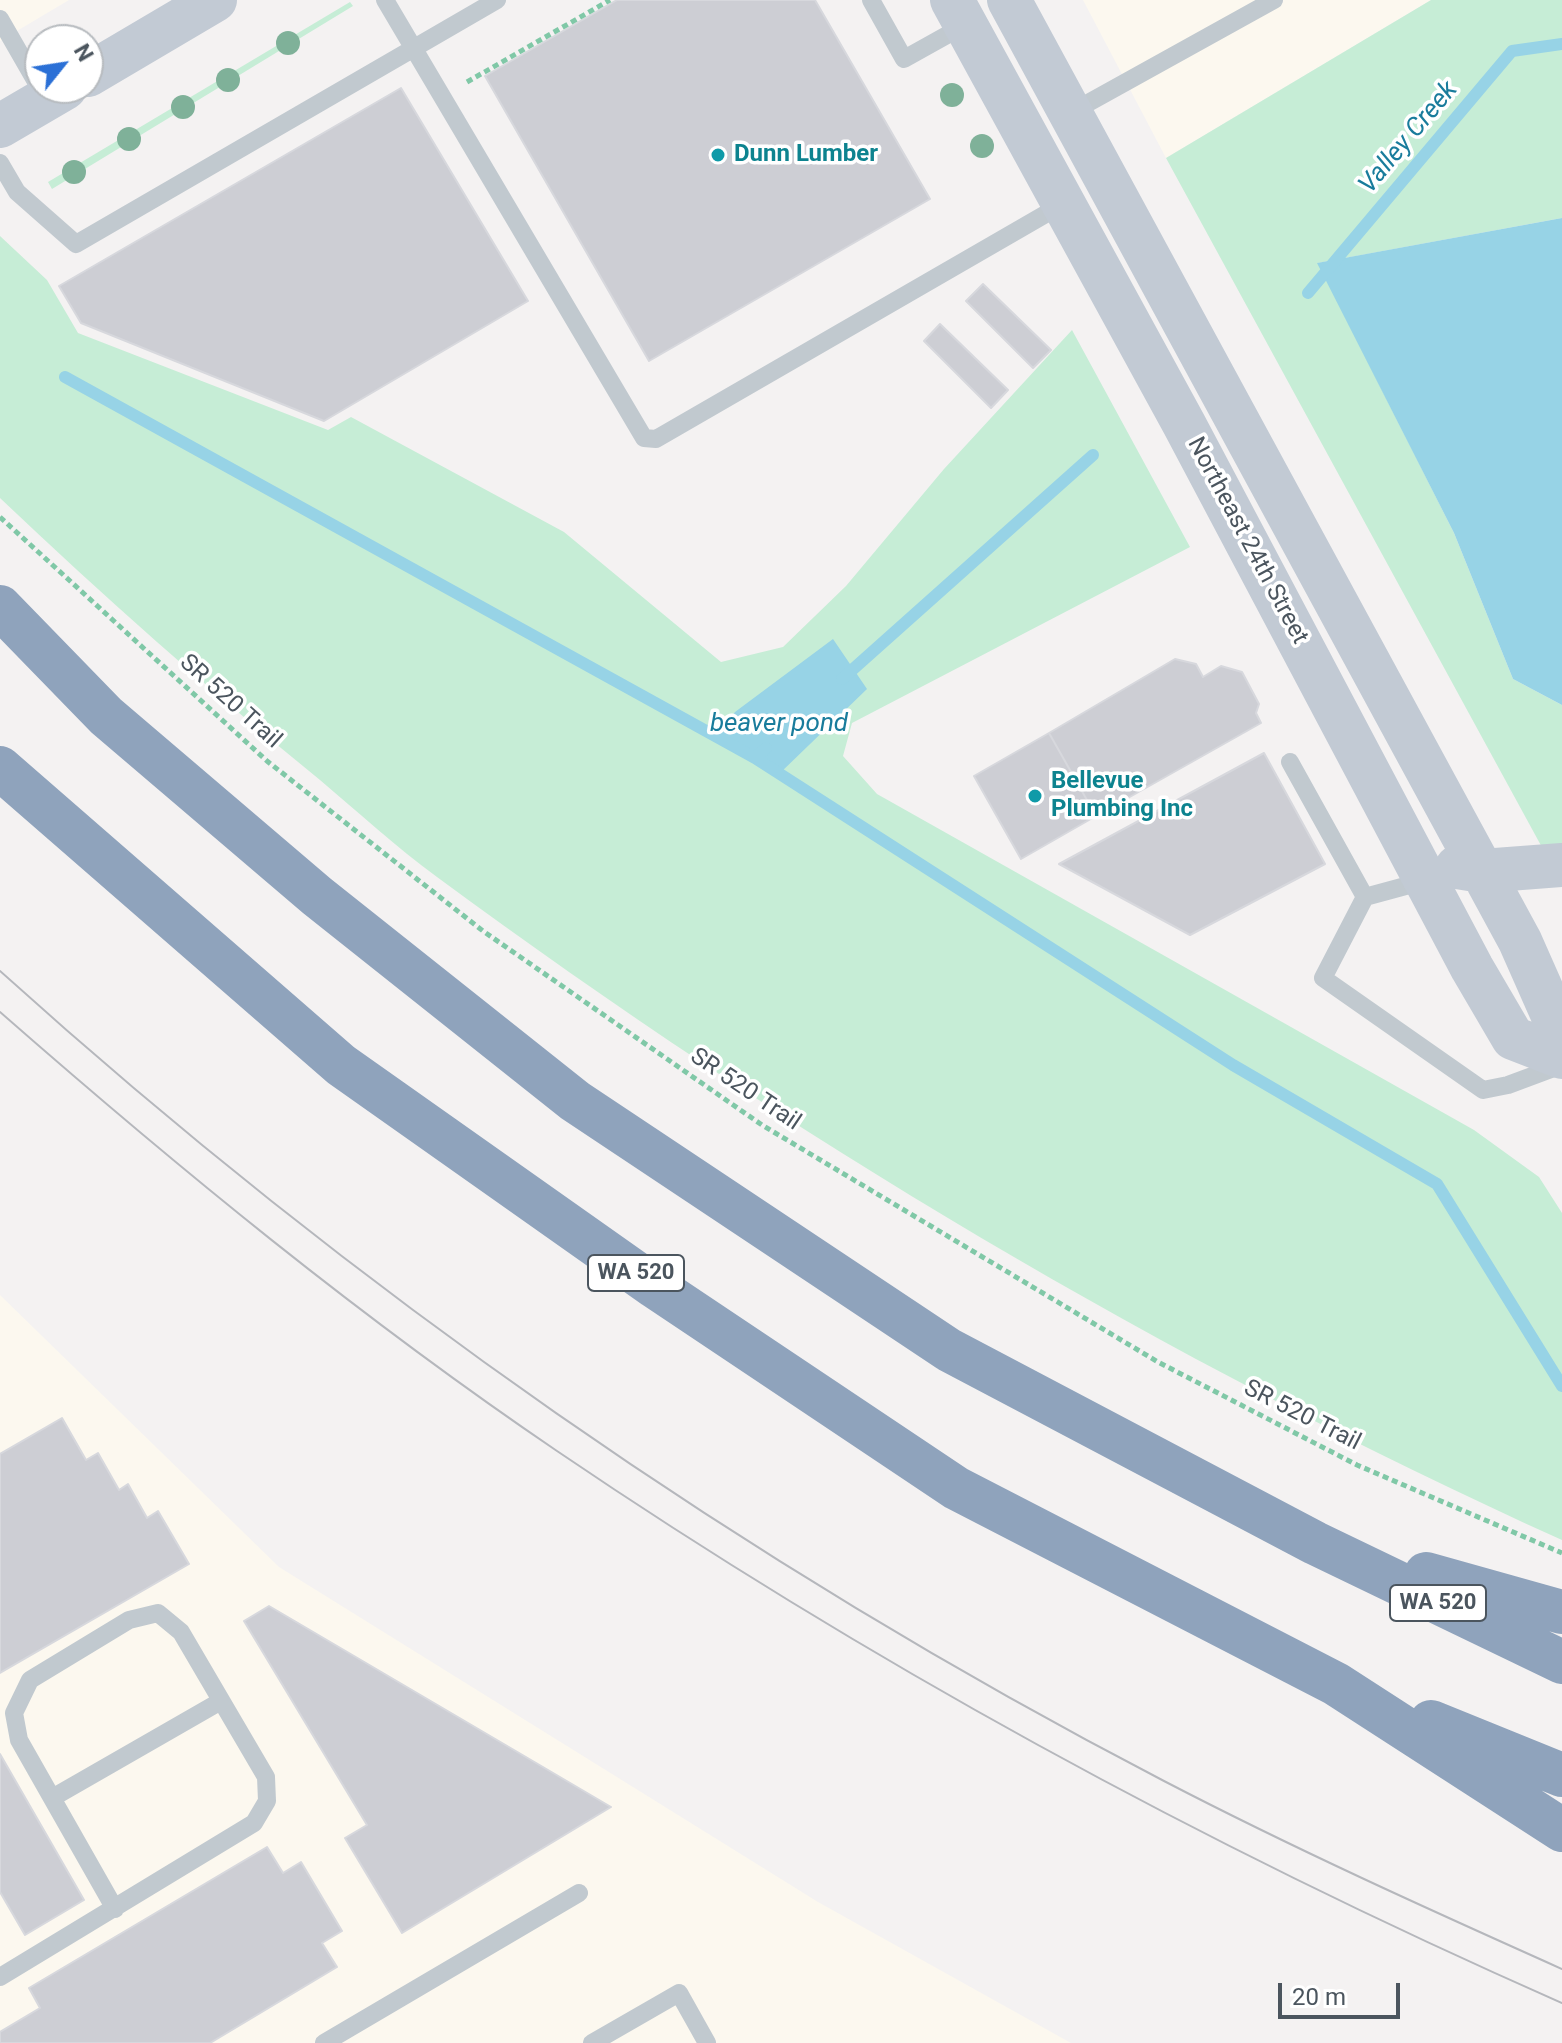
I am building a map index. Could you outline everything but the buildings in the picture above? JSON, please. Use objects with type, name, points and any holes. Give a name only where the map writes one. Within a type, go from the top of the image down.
[{"type":"highway","name":"WA 520","points":[[0,607],[118,726],[317,896],[575,1101],[949,1350],[1315,1543],[1562,1662]]},
{"type":"highway","name":"WA 520","points":[[0,768],[341,1065],[654,1286],[956,1488],[1336,1684],[1562,1775]]},
{"type":"highway","points":[[1315,1543],[1562,1612]]},
{"type":"highway","points":[[1336,1684],[1562,1830]]},
{"type":"main road","points":[[104,66],[215,0]]},
{"type":"main road","points":[[1009,0],[1482,871],[1525,952],[1562,1036]]},
{"type":"main road","name":"Northeast 24th Street","points":[[958,12],[1327,692],[1424,881],[1513,1038],[1562,1057]]},
{"type":"main road","points":[[0,126],[38,104]]},
{"type":"main road","points":[[1327,692],[1352,710],[1437,864],[1482,871],[1562,865]]},
{"type":"lane","points":[[385,0],[644,438],[656,439],[1063,204]]},
{"type":"lane","points":[[0,163],[17,192],[76,244],[497,0]]},
{"type":"lane","points":[[871,0],[904,59],[958,12]]},
{"type":"lane","points":[[1070,113],[1274,0]]},
{"type":"lane","points":[[0,19],[24,51]]},
{"type":"lane","points":[[1290,762],[1365,897]]},
{"type":"lane","points":[[1424,881],[1365,897],[1323,978],[1483,1090],[1508,1085],[1562,1065]]},
{"type":"lane","points":[[0,1977],[115,1909],[254,1823],[262,1813],[268,1789],[266,1777],[181,1632],[158,1613],[129,1620],[30,1680],[19,1696],[14,1726],[115,1909]]},
{"type":"lane","points":[[52,1798],[221,1701]]},
{"type":"lane","points":[[324,2043],[579,1893]]},
{"type":"lane","points":[[592,2043],[679,1993],[707,2043]]},
{"type":"path","points":[[442,96],[610,0]]},
{"type":"path","name":"SR 520 Trail","points":[[0,517],[267,761],[483,931],[762,1125],[1158,1362],[1357,1465],[1562,1553]]},
{"type":"shaded area","points":[[0,0],[69,0],[24,24],[0,41]]},
{"type":"shaded area","points":[[1083,0],[1431,0],[1166,158]]},
{"type":"shaded area","points":[[0,1295],[279,1567],[818,1902],[1071,2043],[0,2043]]},
{"type":"green space","points":[[1431,0],[1562,0],[1562,218],[1318,263],[1454,533],[1513,679],[1562,705],[1562,884],[1166,158]]},
{"type":"green space","points":[[350,2],[353,6],[52,189],[48,182]]},
{"type":"green space","points":[[0,236],[47,280],[78,333],[328,430],[351,417],[564,532],[721,662],[783,647],[846,586],[944,469],[1072,330],[1190,547],[852,723],[843,756],[877,794],[1474,1130],[1539,1177],[1562,1213],[1562,1540],[1267,1397],[982,1238],[705,1065],[570,973],[392,842],[157,642],[0,498]]},
{"type":"water","points":[[1562,218],[1562,705],[1513,679],[1454,533],[1317,263]]},
{"type":"water","name":"beaver pond","points":[[833,639],[867,689],[779,774],[717,737],[735,712]]},
{"type":"waterway","name":"Valley Creek","points":[[1308,293],[1512,51],[1562,44]]},
{"type":"waterway","points":[[65,377],[755,758],[766,748]]},
{"type":"waterway","points":[[842,679],[1093,455]]},
{"type":"waterway","points":[[755,758],[1233,1065],[1437,1184],[1562,1386]]},
{"type":"tram line","points":[[0,971],[134,1088],[271,1201],[412,1309],[556,1413],[704,1512],[854,1607],[1008,1697],[1164,1781],[1312,1855],[1562,1969]]},
{"type":"tram line","points":[[0,1012],[135,1128],[342,1295],[484,1400],[677,1530],[799,1607],[1047,1750],[1301,1882],[1562,2003]]},
{"type":"place","name":"Dunn Lumber","points":[[718,155]]},
{"type":"place","name":"Bellevue Plumbing Inc","points":[[1035,796]]}]
